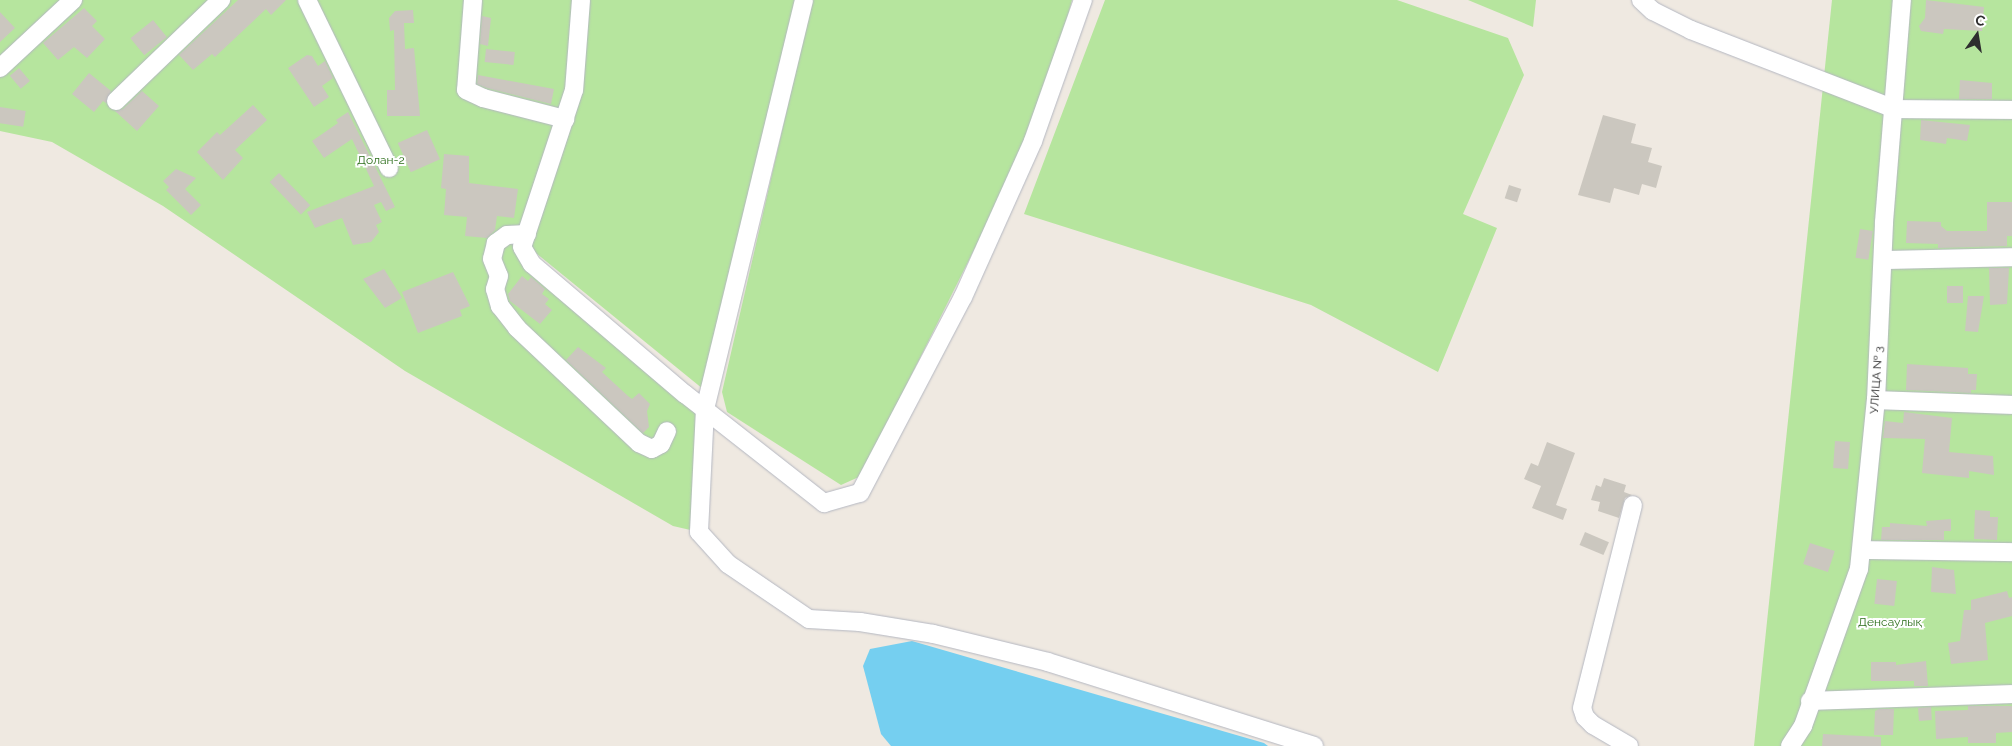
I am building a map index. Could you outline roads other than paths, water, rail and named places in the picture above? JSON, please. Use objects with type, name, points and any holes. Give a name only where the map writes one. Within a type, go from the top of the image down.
[{"type":"street","points":[[2,63],[73,0]]},
{"type":"street","points":[[116,100],[221,0]]},
{"type":"street","points":[[307,0],[389,168]]},
{"type":"street","points":[[473,0],[466,90],[484,98],[564,119]]},
{"type":"street","points":[[582,0],[574,90],[522,247],[532,264],[705,409],[824,503],[860,493],[963,297],[1033,142],[1083,0]]},
{"type":"street","points":[[804,0],[705,409],[699,532],[728,564],[809,619],[860,622],[933,634],[1048,662],[1314,746]]},
{"type":"street","points":[[1641,0],[1653,11],[1692,30],[1895,109],[2012,110]]},
{"type":"street","name":"УЛИЦА № 3","points":[[1790,746],[1803,726],[1810,701],[1859,569],[1862,550],[1876,400],[1884,260],[1884,222],[1895,109],[1902,0]]},
{"type":"street","points":[[527,234],[507,235],[496,243],[492,259],[499,276],[495,289],[500,306],[517,328],[639,444],[652,449],[661,444],[668,431]]},
{"type":"street","points":[[1884,260],[2012,258]]},
{"type":"street","points":[[1876,400],[2012,405]]},
{"type":"street","points":[[1629,746],[1593,726],[1585,718],[1582,708],[1633,505]]},
{"type":"street","points":[[1862,550],[2012,552]]},
{"type":"street","points":[[1810,701],[2012,694]]},
{"type":"water","points":[[912,641],[1264,743],[1268,746],[891,746],[881,734],[863,666],[870,649]]},
{"type":"park label","name":"Долан-2","points":[[381,161]]},
{"type":"park label","name":"Денсаулық","points":[[1890,623]]}]
